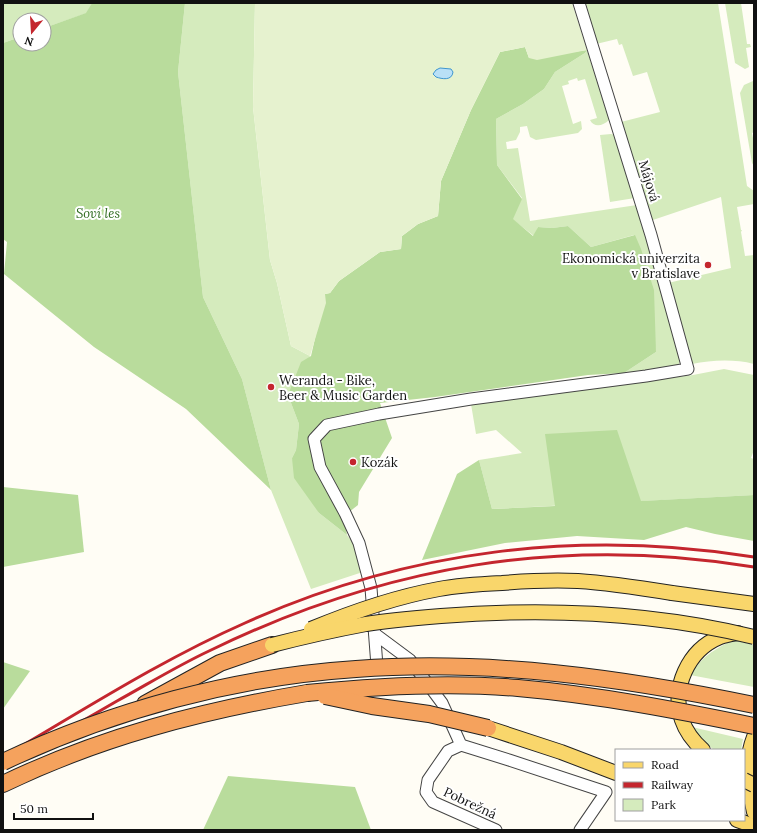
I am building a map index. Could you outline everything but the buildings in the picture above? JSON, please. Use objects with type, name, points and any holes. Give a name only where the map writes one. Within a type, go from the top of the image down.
[{"type":"highway","points":[[126,714],[220,664],[272,644]]},
{"type":"highway","points":[[3,762],[55,739],[164,702],[210,690],[258,681],[354,669],[398,666],[518,669],[652,686],[754,705]]},
{"type":"highway","points":[[3,784],[64,757],[168,722],[251,702],[307,693],[359,688],[457,685],[518,688],[583,695],[754,726]]},
{"type":"highway","points":[[307,693],[372,706],[429,714],[488,728]]},
{"type":"main road","points":[[272,644],[368,607],[440,588],[472,584],[535,581],[578,581],[617,584],[754,604]]},
{"type":"main road","points":[[272,644],[367,624],[436,617],[512,612],[570,612],[630,616],[693,625],[754,637]]},
{"type":"main road","points":[[702,749],[687,732],[679,712],[678,695],[682,676],[693,657],[708,644],[720,637],[754,630]]},
{"type":"main road","points":[[488,728],[561,752],[615,773]]},
{"type":"main road","points":[[754,736],[748,756],[747,768],[754,812]]},
{"type":"main road","points":[[745,780],[754,785]]},
{"type":"main road","points":[[740,821],[754,826]]},
{"type":"street","name":"Májová","points":[[375,634],[371,588],[359,543],[345,513],[320,467],[314,438],[327,425],[379,414],[471,399],[688,369],[651,235],[579,3]]},
{"type":"street","points":[[375,634],[377,666]]},
{"type":"street","points":[[375,634],[410,660],[442,703],[461,746],[606,792],[580,830]]},
{"type":"street","name":"Pobrežná","points":[[461,746],[448,751],[428,780],[426,792],[433,802],[496,830]]},
{"type":"green space","points":[[3,3],[92,3],[87,13],[52,25],[52,12],[12,12],[12,40],[3,43]]},
{"type":"green space","name":"Soví les","points":[[92,3],[185,3],[178,72],[203,297],[242,379],[271,490],[186,409],[94,347],[4,274],[7,242],[3,239],[3,43],[12,40],[12,52],[52,52],[52,25],[86,13]]},
{"type":"green space","points":[[185,3],[255,3],[253,107],[270,260],[277,283],[291,346],[310,356],[288,395],[299,424],[296,450],[292,458],[319,513],[347,535],[372,569],[311,589],[271,490],[242,379],[203,297],[178,72]]},
{"type":"green space","points":[[255,3],[572,3],[587,50],[537,60],[529,58],[525,47],[500,52],[471,110],[441,181],[438,216],[418,224],[402,236],[401,249],[380,252],[339,281],[330,293],[325,294],[326,303],[310,356],[291,346],[277,283],[270,260],[253,107]]},
{"type":"green space","points":[[586,3],[718,3],[747,186],[754,191],[754,204],[737,207],[742,230],[741,232],[745,256],[754,255],[754,364],[739,361],[723,361],[692,364],[668,283],[731,268],[721,197],[650,221],[621,122],[660,112],[647,72],[633,76],[622,44],[619,45],[617,39],[596,44]]},
{"type":"green space","points":[[725,3],[741,3],[747,44],[750,44],[751,47],[746,48],[749,67],[745,69],[735,63]]},
{"type":"green space","points":[[525,47],[529,58],[587,50],[585,53],[555,72],[544,89],[523,104],[496,119],[497,165],[522,199],[513,219],[533,236],[538,227],[552,228],[568,226],[591,247],[635,235],[654,290],[656,352],[624,373],[588,375],[435,397],[380,403],[392,438],[359,492],[358,505],[344,516],[347,535],[319,513],[294,478],[292,458],[296,450],[299,424],[288,395],[301,362],[311,356],[325,294],[330,293],[339,281],[380,252],[401,249],[402,236],[418,224],[438,216],[441,181],[471,110],[500,52]]},
{"type":"green space","points":[[587,50],[609,120],[604,124],[599,125],[592,123],[590,120],[597,118],[585,79],[578,81],[577,78],[568,81],[569,84],[562,86],[573,124],[581,121],[582,129],[578,133],[536,140],[530,137],[527,126],[520,127],[520,132],[516,140],[506,142],[507,149],[518,148],[530,221],[637,205],[680,360],[678,367],[624,373],[656,352],[634,235],[591,247],[568,226],[552,228],[538,227],[534,236],[512,219],[522,198],[497,165],[496,119],[523,104],[544,89],[555,72],[585,53]]},
{"type":"green space","points":[[753,81],[754,132],[752,133],[754,143],[754,166],[752,163],[740,93],[744,85]]},
{"type":"green space","points":[[600,135],[615,135],[635,198],[610,202]]},
{"type":"green space","points":[[724,369],[754,375],[754,450],[751,458],[754,459],[754,495],[492,509],[479,460],[522,453],[496,430],[476,434],[471,404],[693,375]]},
{"type":"green space","points":[[617,430],[641,501],[754,495],[754,541],[686,527],[644,540],[577,536],[505,543],[422,560],[457,474],[479,460],[492,509],[555,506],[545,434]]},
{"type":"green space","points":[[3,487],[78,495],[84,552],[3,567]]},
{"type":"green space","points":[[733,640],[754,645],[754,687],[690,675],[709,654]]},
{"type":"green space","points":[[3,662],[30,671],[3,709]]},
{"type":"green space","points":[[692,727],[743,739],[741,749],[713,749],[701,739]]},
{"type":"green space","points":[[228,776],[355,787],[371,830],[203,830]]},
{"type":"water","points":[[440,68],[451,69],[453,72],[451,77],[446,79],[436,77],[433,74]]},
{"type":"railway","points":[[3,757],[122,687],[214,637],[306,598],[368,578],[431,563],[495,552],[559,546],[624,545],[689,549],[754,557]]},
{"type":"railway","points":[[3,767],[163,675],[209,651],[274,622],[341,598],[407,579],[475,565],[543,557],[612,555],[683,558],[754,567]]},
{"type":"place","name":"Ekonomická univerzita v Bratislave","points":[[708,265]]},
{"type":"place","name":"Weranda - Bike, Beer & Music Garden","points":[[271,387]]},
{"type":"place","name":"Kozák","points":[[353,462]]}]
